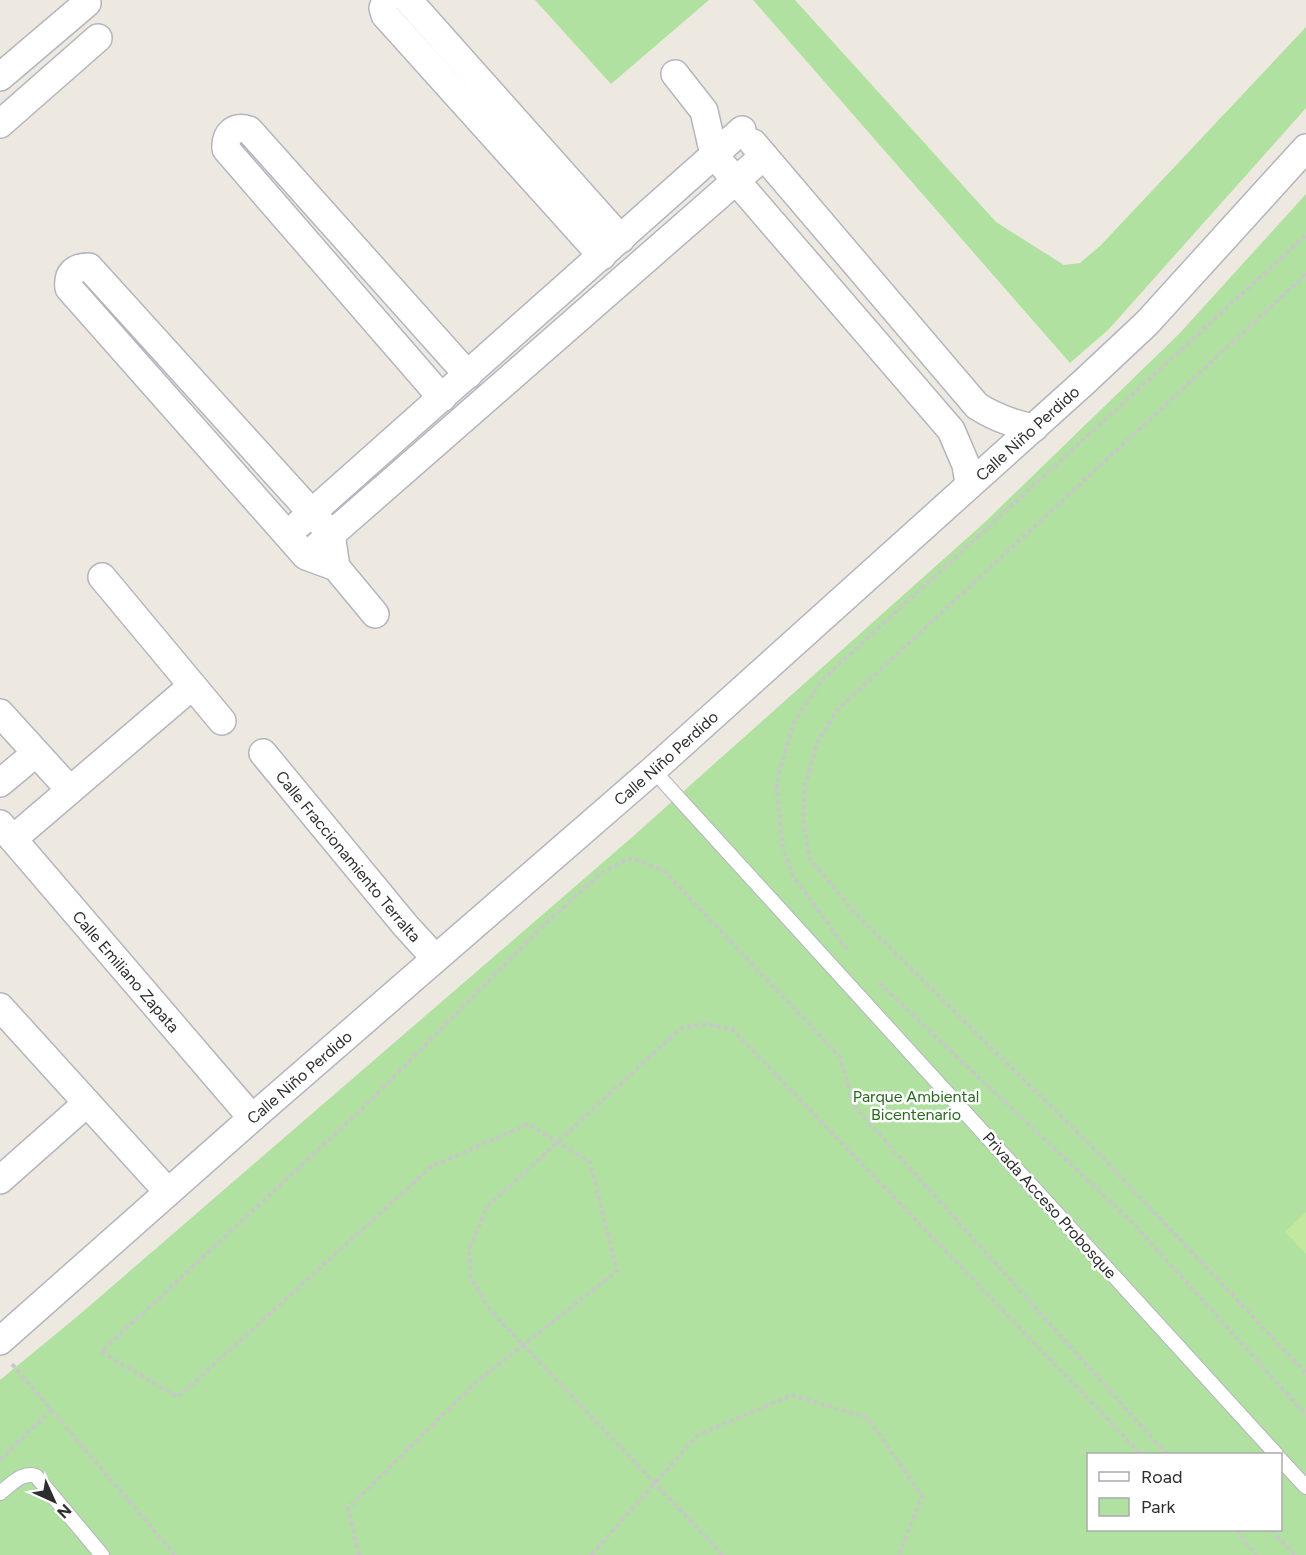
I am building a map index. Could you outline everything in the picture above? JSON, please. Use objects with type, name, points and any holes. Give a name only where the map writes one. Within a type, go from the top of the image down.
[{"type":"street","points":[[386,0],[383,8],[385,15],[611,247]]},
{"type":"street","points":[[408,0],[611,247]]},
{"type":"street","points":[[0,77],[87,3]]},
{"type":"street","points":[[0,124],[98,39]]},
{"type":"street","points":[[675,74],[704,111],[714,155],[951,429],[966,465],[969,484]]},
{"type":"street","points":[[704,111],[742,130],[977,406],[995,417],[1034,428]]},
{"type":"street","points":[[442,398],[226,149],[225,141],[229,134],[235,129],[249,130],[468,375]]},
{"type":"street","points":[[288,535],[742,130]]},
{"type":"street","name":"Calle Niño Perdido","points":[[4,1350],[168,1192],[653,770],[1034,428],[1147,323],[1306,148]]},
{"type":"street","points":[[306,556],[764,156]]},
{"type":"street","points":[[336,567],[331,534],[88,267],[79,267],[73,271],[68,280],[69,288],[306,556],[336,567],[375,614]]},
{"type":"street","points":[[533,317],[551,342]]},
{"type":"street","points":[[928,404],[955,379]]},
{"type":"street","points":[[102,577],[222,720]]},
{"type":"street","points":[[6,832],[70,790],[192,686]]},
{"type":"street","points":[[0,713],[70,790]]},
{"type":"street","points":[[0,783],[36,753]]},
{"type":"street","name":"Calle Fraccionamiento Terralta","points":[[262,753],[435,958]]},
{"type":"street","name":"Calle Emiliano Zapata","points":[[6,832],[252,1118]]},
{"type":"street","points":[[0,1007],[168,1192]]},
{"type":"street","points":[[0,1180],[87,1103]]},
{"type":"lane","name":"Privada Acceso Probosque","points":[[653,770],[1274,1453]]},
{"type":"lane","points":[[1282,1460],[1306,1487]]},
{"type":"lane","points":[[0,1493],[21,1477],[30,1474],[36,1476],[102,1555]]},
{"type":"path","points":[[852,955],[792,875],[783,846],[776,783],[794,722],[824,679],[1306,236]]},
{"type":"path","points":[[1306,274],[837,710],[818,741],[805,786],[803,820],[809,858],[853,911],[1103,1158],[1306,1373]]},
{"type":"path","points":[[359,1555],[348,1508],[475,1383],[617,1271],[590,1162],[528,1124],[431,1167],[178,1397],[101,1352],[363,1108],[541,928],[602,872],[632,858],[663,870],[840,1056],[854,1106],[1168,1453]]},
{"type":"path","points":[[876,980],[1135,1225],[1306,1415]]},
{"type":"path","points":[[723,1555],[490,1310],[471,1278],[469,1249],[487,1207],[681,1028],[706,1024],[732,1029],[1139,1453]]},
{"type":"path","points":[[4,1350],[51,1410],[176,1555]]},
{"type":"path","points":[[591,1555],[698,1435],[792,1395],[868,1418],[922,1496],[899,1555]]},
{"type":"path","points":[[0,1460],[51,1410]]},
{"type":"path","points":[[1237,1531],[1256,1555]]},
{"type":"path","points":[[1272,1531],[1295,1555]]},
{"type":"green space","points":[[535,0],[709,0],[611,84]]},
{"type":"green space","points":[[753,0],[795,0],[996,222],[1064,265],[1080,263],[1101,245],[1306,27],[1306,108],[1109,329],[1070,363]]},
{"type":"green space","name":"Parque Ambiental Bicentenario","points":[[1306,194],[1306,1555],[0,1555],[0,1380],[79,1315],[630,839],[984,523],[1179,334]]},
{"type":"green space","points":[[1306,1212],[1306,1254],[1285,1232]]}]
